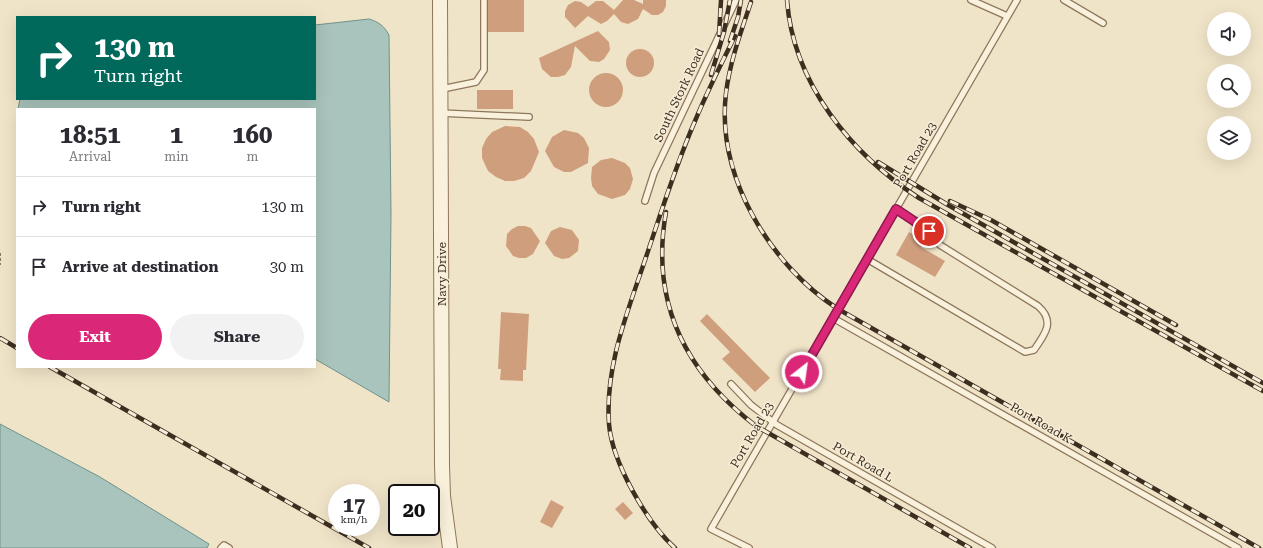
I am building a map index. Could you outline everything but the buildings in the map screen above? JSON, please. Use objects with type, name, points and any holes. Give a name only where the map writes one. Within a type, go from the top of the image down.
[{"type":"street","name":"Navy Drive","points":[[440,0],[442,465],[443,496],[450,548]]},
{"type":"lane","points":[[440,89],[476,82],[484,70],[484,0]]},
{"type":"lane","name":"South Stork Road","points":[[645,201],[654,173],[736,0]]},
{"type":"lane","points":[[971,0],[1008,16]]},
{"type":"lane","points":[[1064,0],[1103,23]]},
{"type":"lane","name":"Port Road 23","points":[[748,548],[711,528],[1008,16],[1015,1]]},
{"type":"lane","points":[[440,113],[529,117]]},
{"type":"lane","points":[[867,259],[1026,352],[1034,350],[1040,341],[1049,321],[1047,313],[940,245],[929,231],[896,209]]},
{"type":"lane","name":"Port Road K","points":[[833,318],[1238,548]]},
{"type":"lane","name":"Port Road L","points":[[731,384],[751,405],[773,422],[992,548]]},
{"type":"lane","points":[[221,548],[224,545],[229,548]]},
{"type":"path","points":[[0,253],[0,265]]},
{"type":"water","points":[[369,19],[381,25],[389,35],[391,214],[389,402],[316,360],[316,108],[18,108],[20,100],[316,100],[316,25]]},
{"type":"water","points":[[0,424],[100,477],[209,544],[207,548],[0,548]]},
{"type":"railway","points":[[719,35],[721,0]]},
{"type":"railway","points":[[711,75],[724,32],[730,0]]},
{"type":"railway","points":[[730,41],[738,17],[741,0]]},
{"type":"railway","points":[[787,0],[792,31],[801,60],[813,88],[830,114],[849,138],[894,180],[919,198],[1263,391]]},
{"type":"railway","points":[[751,2],[733,58],[728,81],[725,124],[730,156],[739,186],[753,216],[770,243],[790,268],[813,290],[838,309],[1259,548]]},
{"type":"railway","points":[[675,548],[664,537],[643,508],[633,491],[617,456],[609,424],[610,383],[618,342],[624,322],[674,174],[714,78],[735,36]]},
{"type":"railway","points":[[878,162],[948,205],[1263,383]]},
{"type":"railway","points":[[950,201],[991,220],[1176,325]]},
{"type":"railway","points":[[666,212],[662,245],[663,276],[669,305],[678,332],[692,358],[710,382],[731,405],[756,426],[970,548]]},
{"type":"railway","points":[[0,338],[16,347]]},
{"type":"railway","points":[[52,368],[369,548]]},
{"type":"route","points":[[802,372],[896,209],[929,231]]}]
